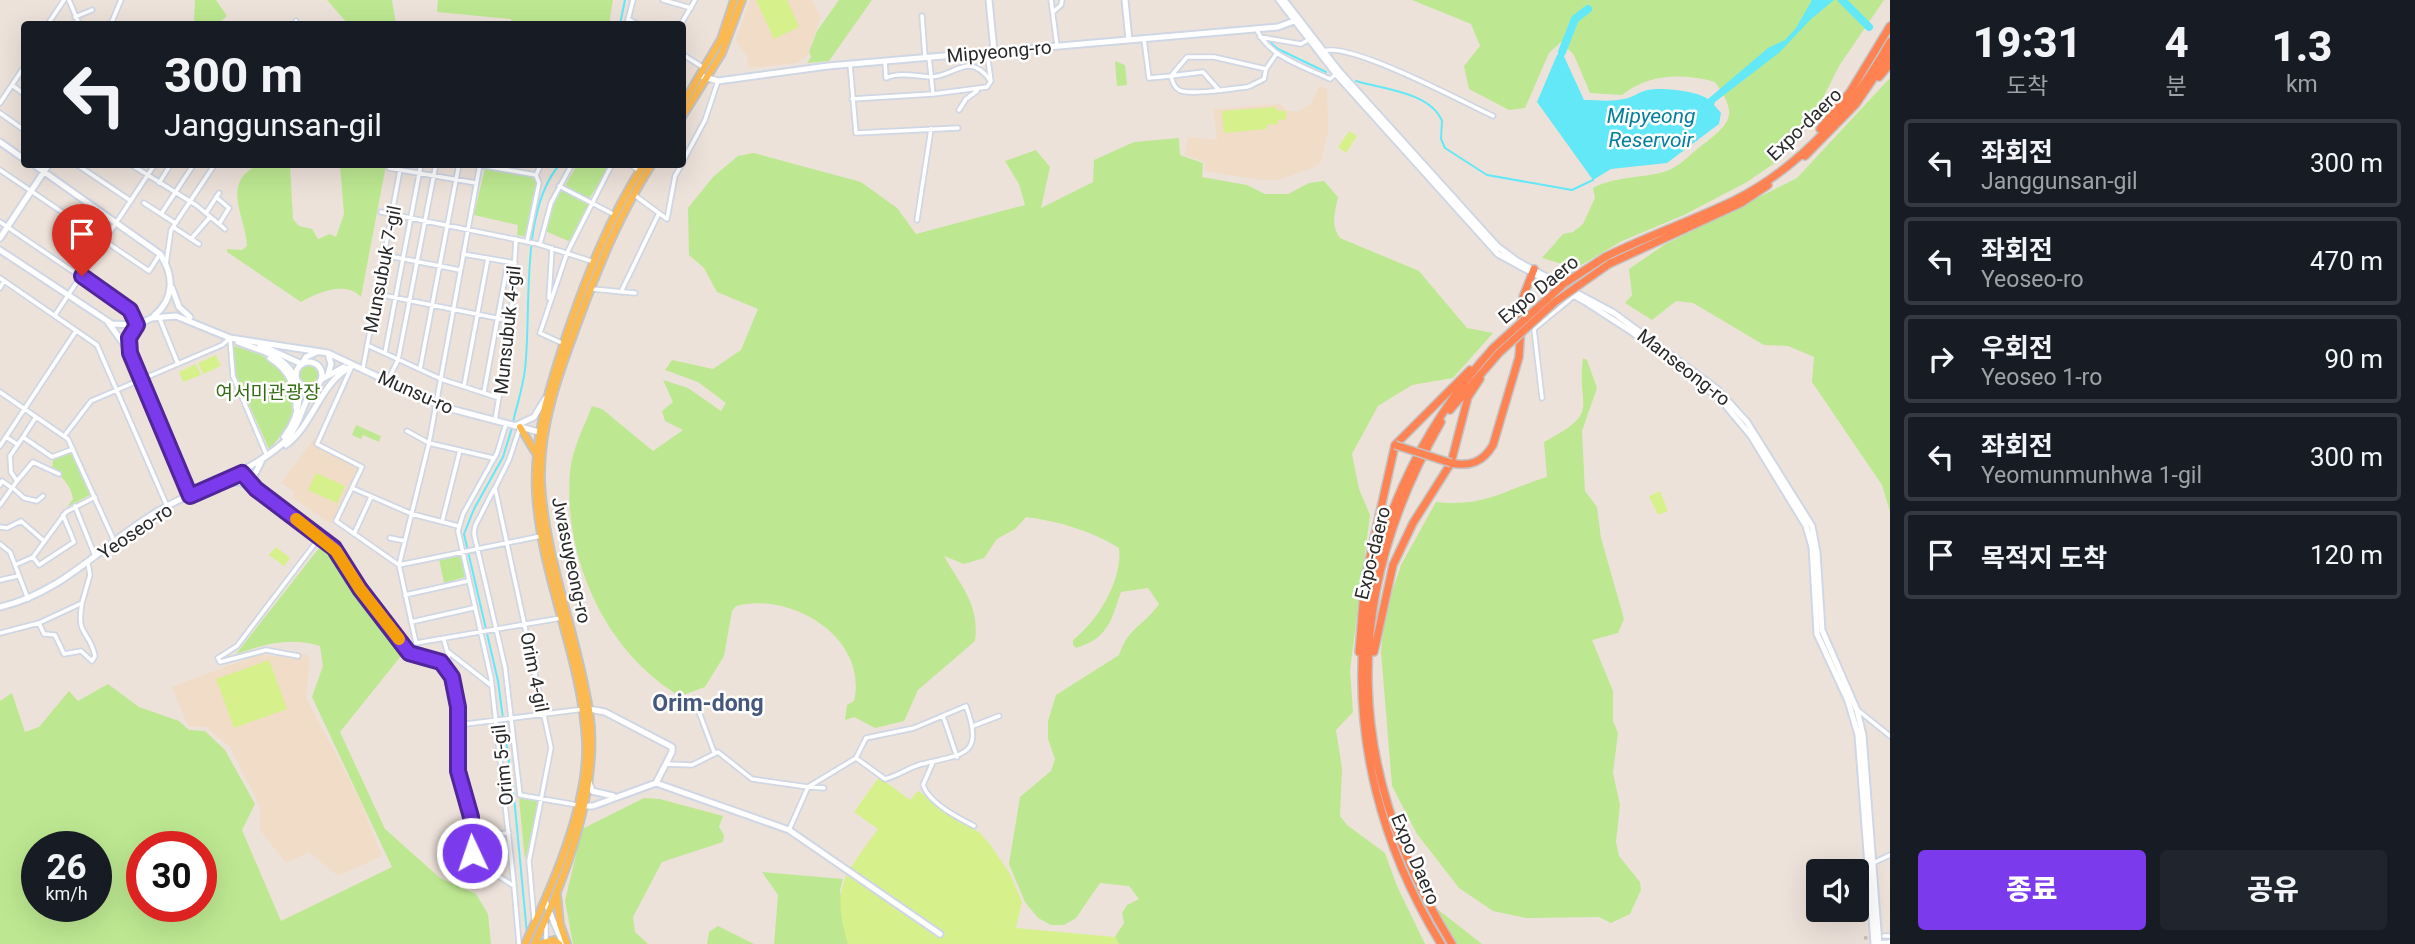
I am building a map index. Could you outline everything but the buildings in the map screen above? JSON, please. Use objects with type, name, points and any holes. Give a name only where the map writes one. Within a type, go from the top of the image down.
[{"type":"highway","points":[[1789,164],[1850,92],[1890,26]]},
{"type":"highway","name":"Expo-daero","points":[[1607,260],[1736,199],[1789,164],[1851,101],[1890,43]]},
{"type":"highway","name":"Expo-daero","points":[[1607,260],[1701,222],[1756,193],[1815,147],[1868,87],[1890,54]]},
{"type":"highway","points":[[1868,87],[1890,64]]},
{"type":"highway","name":"Expo Daero","points":[[1496,350],[1565,283],[1607,260]]},
{"type":"highway","points":[[1395,444],[1451,463],[1473,463],[1487,455],[1493,445],[1518,357],[1523,297],[1532,272]]},
{"type":"highway","name":"Expo-daero","points":[[1371,782],[1363,723],[1371,590],[1393,505],[1420,447],[1439,416],[1484,358],[1496,350]]},
{"type":"highway","name":"Expo-daero","points":[[1382,789],[1370,736],[1364,682],[1376,592],[1398,508],[1443,419],[1490,364],[1496,350]]},
{"type":"highway","points":[[1364,682],[1358,656],[1365,579],[1395,444],[1484,358]]},
{"type":"highway","points":[[1364,682],[1393,565],[1413,523],[1451,463],[1468,397],[1490,364]]},
{"type":"highway","name":"Expo Daero","points":[[1371,782],[1395,857],[1420,910],[1441,944]]},
{"type":"highway","name":"Expo Daero","points":[[1382,789],[1406,860],[1452,944]]},
{"type":"main road","points":[[686,100],[704,78],[706,69],[719,51],[734,0]]},
{"type":"main road","points":[[686,110],[719,51],[742,0]]},
{"type":"main road","name":"Jwasuyeong-ro","points":[[580,681],[561,618],[542,536],[536,491],[545,399],[613,214],[641,168]]},
{"type":"main road","name":"Jwasuyeong-ro","points":[[604,241],[649,168]]},
{"type":"main road","name":"Jwasuyeong-ro","points":[[542,433],[559,376],[591,289],[595,263]]},
{"type":"main road","points":[[517,427],[539,453]]},
{"type":"main road","name":"Jwasuyeong-ro","points":[[525,944],[558,889],[592,760],[586,709],[546,519],[539,453]]},
{"type":"main road","name":"Jwasuyeong-ro","points":[[540,943],[540,931],[546,917],[545,901],[580,806],[586,756],[586,709]]},
{"type":"main road","points":[[533,928],[540,943],[563,944],[558,889]]},
{"type":"street","points":[[50,21],[67,0],[77,21]]},
{"type":"street","points":[[113,21],[121,0]]},
{"type":"street","points":[[627,21],[633,0]]},
{"type":"street","points":[[663,0],[691,8]]},
{"type":"street","points":[[683,21],[695,0]]},
{"type":"street","points":[[852,99],[987,88],[991,52],[989,0]]},
{"type":"street","points":[[1051,0],[1057,46]]},
{"type":"street","points":[[1053,12],[1061,5],[1062,0]]},
{"type":"street","points":[[1125,0],[1129,40]]},
{"type":"street","name":"Manseong-ro","points":[[1281,0],[1308,40],[1322,53]]},
{"type":"street","points":[[75,17],[92,10]]},
{"type":"street","points":[[922,16],[933,94]]},
{"type":"street","name":"Mipyeong-ro","points":[[704,78],[718,80],[850,64],[1257,29],[1295,20]]},
{"type":"street","name":"Manseong-ro","points":[[1295,20],[1488,249],[1614,313],[1717,390],[1745,423],[1812,526],[1817,552],[1822,630],[1857,710],[1863,735],[1877,944]]},
{"type":"street","points":[[1257,29],[1260,37],[1277,53],[1330,79],[1338,72]]},
{"type":"street","points":[[1260,37],[1301,44],[1308,40]]},
{"type":"street","points":[[1144,38],[1149,78],[1203,72],[1219,89]]},
{"type":"street","points":[[1322,53],[1331,49],[1362,57],[1493,116]]},
{"type":"street","points":[[1171,76],[1182,91],[1254,85],[1264,79],[1266,69],[1277,53]]},
{"type":"street","points":[[686,56],[706,69]]},
{"type":"street","points":[[1171,76],[1188,57],[1214,57],[1266,69]]},
{"type":"street","points":[[885,61],[886,78],[915,73],[931,77],[971,66],[981,69],[990,80]]},
{"type":"street","points":[[850,64],[856,133],[958,128]]},
{"type":"street","points":[[0,103],[21,72]]},
{"type":"street","name":"Manseong-ro","points":[[1338,72],[1497,246],[1532,272],[1611,317],[1686,372],[1745,423],[1802,519],[1810,540],[1817,634],[1848,701],[1858,736],[1877,944]]},
{"type":"street","points":[[686,156],[705,120],[718,80]]},
{"type":"street","points":[[12,85],[21,92]]},
{"type":"street","points":[[962,109],[962,103],[979,90]]},
{"type":"street","points":[[0,113],[21,128]]},
{"type":"street","points":[[917,220],[931,129]]},
{"type":"street","points":[[0,142],[21,157]]},
{"type":"street","points":[[38,168],[160,254],[166,264],[179,307],[195,322]]},
{"type":"street","points":[[0,238],[46,168]]},
{"type":"street","points":[[82,168],[131,201]]},
{"type":"street","points":[[136,168],[225,229]]},
{"type":"street","points":[[55,315],[153,168]]},
{"type":"street","points":[[159,183],[169,168]]},
{"type":"street","points":[[161,214],[191,168]]},
{"type":"street","points":[[166,264],[174,225],[191,204],[213,168]]},
{"type":"street","points":[[389,168],[476,183]]},
{"type":"street","points":[[385,354],[420,168]]},
{"type":"street","points":[[388,381],[398,360],[435,168]]},
{"type":"street","points":[[420,369],[458,168]]},
{"type":"street","points":[[479,168],[429,443],[399,565],[416,643],[561,618]]},
{"type":"street","points":[[497,168],[536,175]]},
{"type":"street","points":[[536,175],[539,168]]},
{"type":"street","points":[[539,244],[546,218],[570,168]]},
{"type":"street","points":[[564,344],[540,335],[548,302],[590,202],[610,168]]},
{"type":"street","points":[[633,194],[667,219],[680,168]]},
{"type":"street","points":[[0,170],[149,271],[160,254]]},
{"type":"street","name":"Munsubuk 7-gil","points":[[365,370],[367,345],[400,170]]},
{"type":"street","points":[[527,241],[540,183],[536,175]]},
{"type":"street","points":[[559,186],[613,214]]},
{"type":"street","points":[[191,239],[218,195],[229,208],[219,224]]},
{"type":"street","points":[[144,203],[199,244]]},
{"type":"street","points":[[381,212],[527,241],[595,263]]},
{"type":"street","points":[[621,292],[659,213]]},
{"type":"street","points":[[0,222],[130,310],[137,325]]},
{"type":"street","name":"Munsubuk 4-gil","points":[[495,421],[511,321],[516,239]]},
{"type":"street","points":[[548,302],[552,248]]},
{"type":"street","points":[[0,250],[108,322],[120,326],[137,325],[155,317],[176,316],[302,364],[316,365],[321,379]]},
{"type":"street","points":[[463,254],[514,263]]},
{"type":"street","points":[[384,255],[460,270]]},
{"type":"street","points":[[464,386],[488,258]]},
{"type":"street","points":[[484,392],[508,262]]},
{"type":"street","points":[[0,288],[2,280],[97,345],[167,506]]},
{"type":"street","points":[[155,317],[165,303],[171,285]]},
{"type":"street","points":[[591,289],[635,293]]},
{"type":"street","points":[[377,294],[511,321]]},
{"type":"street","points":[[1542,398],[1534,329],[1574,296]]},
{"type":"street","points":[[155,317],[178,363]]},
{"type":"street","points":[[108,322],[130,353],[190,496]]},
{"type":"street","points":[[130,353],[129,338],[137,325]]},
{"type":"street","points":[[0,446],[77,330]]},
{"type":"street","points":[[65,435],[89,402],[222,345],[230,338]]},
{"type":"street","points":[[230,338],[233,376],[267,456]]},
{"type":"street","points":[[251,344],[324,352],[365,370]]},
{"type":"street","points":[[251,344],[278,358],[303,387],[312,388]]},
{"type":"street","points":[[251,344],[279,363],[289,376],[296,394],[294,421]]},
{"type":"street","points":[[367,345],[441,379],[499,398]]},
{"type":"street","points":[[256,489],[255,473],[294,421],[300,401],[297,370],[307,355],[324,352]]},
{"type":"street","points":[[324,352],[331,364],[331,373]]},
{"type":"street","points":[[331,373],[345,359]]},
{"type":"street","points":[[267,456],[293,439],[337,375],[352,366]]},
{"type":"street","points":[[267,456],[293,433],[312,388],[321,379],[352,366],[365,370]]},
{"type":"street","points":[[352,366],[317,444],[361,466],[335,521],[399,565],[542,536]]},
{"type":"street","name":"Munsu-ro","points":[[365,370],[436,405],[517,427]]},
{"type":"street","points":[[0,392],[65,435],[115,543]]},
{"type":"street","points":[[545,399],[534,417],[517,427],[509,460],[475,526],[477,549],[494,630],[505,667],[520,796],[543,797],[580,806],[656,783],[789,830],[940,933]]},
{"type":"street","points":[[17,481],[11,472],[9,458],[36,417]]},
{"type":"street","points":[[352,488],[412,514],[458,526],[493,458],[506,424]]},
{"type":"street","points":[[517,427],[542,433]]},
{"type":"street","points":[[407,431],[429,443],[493,458]]},
{"type":"street","points":[[6,437],[18,444]]},
{"type":"street","points":[[23,437],[52,457],[73,449]]},
{"type":"street","points":[[442,522],[460,450]]},
{"type":"street","name":"Yeoseo-ro","points":[[0,607],[28,599],[59,584],[167,506],[242,473],[267,456]]},
{"type":"street","points":[[0,505],[33,462],[48,472],[59,474]]},
{"type":"street","points":[[242,473],[256,489],[336,551],[360,589],[409,653],[416,657],[433,658],[448,669]]},
{"type":"street","points":[[1,482],[26,499],[37,501],[43,496]]},
{"type":"street","points":[[217,485],[239,482],[256,489]]},
{"type":"street","name":"Orim 4-gil","points":[[495,488],[552,753],[529,861],[533,928]]},
{"type":"street","points":[[15,565],[33,557],[63,514],[94,497]]},
{"type":"street","points":[[354,534],[371,497]]},
{"type":"street","points":[[75,506],[96,557]]},
{"type":"street","points":[[33,557],[38,565],[73,543],[63,514]]},
{"type":"street","points":[[0,527],[7,528],[21,521],[44,541]]},
{"type":"street","name":"Orim 5-gil","points":[[458,526],[478,633],[492,685],[519,944]]},
{"type":"street","points":[[298,656],[267,650],[228,662],[220,662],[218,658],[237,646],[320,537]]},
{"type":"street","points":[[390,538],[405,541]]},
{"type":"street","points":[[0,544],[10,552],[28,599]]},
{"type":"street","points":[[39,623],[44,635],[55,635],[65,655],[81,651],[92,661],[95,656],[92,643],[82,633],[79,622],[90,575],[88,563]]},
{"type":"street","points":[[0,580],[19,575]]},
{"type":"street","points":[[405,595],[468,580]]},
{"type":"street","points":[[0,633],[39,623],[82,603]]},
{"type":"street","points":[[411,622],[473,608]]},
{"type":"street","points":[[443,639],[457,698],[458,771],[471,817],[471,836],[476,861],[514,886]]},
{"type":"street","points":[[447,651],[492,685]]},
{"type":"street","points":[[789,830],[808,787],[856,758],[866,738],[914,728],[966,706],[973,726],[971,748],[957,757],[933,762],[885,779],[856,758]]},
{"type":"street","points":[[457,725],[586,709],[605,712],[670,745],[673,750],[656,783]]},
{"type":"street","points":[[1857,710],[1890,736]]},
{"type":"street","points":[[699,712],[714,752]]},
{"type":"street","points":[[943,716],[957,757]]},
{"type":"street","points":[[973,726],[999,716]]},
{"type":"street","points":[[666,764],[692,765],[714,752],[725,755],[752,779],[824,788]]},
{"type":"street","points":[[592,760],[589,788],[613,796]]},
{"type":"street","points":[[933,762],[923,785],[924,790],[942,806],[974,826]]},
{"type":"street","points":[[471,836],[509,833]]},
{"type":"street","points":[[1873,863],[1890,855]]},
{"type":"street","points":[[546,909],[563,944]]},
{"type":"street","points":[[540,943],[546,917]]},
{"type":"street","points":[[1884,936],[1890,936]]},
{"type":"street","points":[[1877,944],[1890,942]]},
{"type":"shaded area","points":[[750,0],[812,0],[821,17],[807,56],[797,63],[749,68],[747,57],[736,40]]},
{"type":"shaded area","points":[[1319,86],[1327,89],[1328,132],[1321,162],[1315,167],[1279,180],[1261,180],[1204,171],[1205,162],[1185,155],[1188,137],[1217,140],[1213,109],[1279,104],[1287,110],[1297,112],[1312,103]]},
{"type":"shaded area","points":[[315,437],[315,446],[360,468],[331,524],[292,497],[295,492],[281,483]]},
{"type":"shaded area","points":[[299,653],[307,655],[310,660],[306,698],[359,798],[382,856],[338,876],[309,852],[286,863],[260,830],[260,806],[230,747],[206,727],[188,726],[172,687],[259,654],[296,659]]},
{"type":"green space","points":[[195,0],[216,0],[227,16],[221,21],[194,21]]},
{"type":"green space","points":[[327,0],[392,0],[396,21],[345,21]]},
{"type":"green space","points":[[438,0],[613,0],[610,21],[511,21],[437,12]]},
{"type":"green space","points":[[756,0],[787,0],[799,27],[774,39]]},
{"type":"green space","points":[[839,0],[872,0],[829,61],[807,63],[817,31]]},
{"type":"green space","points":[[1412,0],[1884,0],[1839,66],[1822,100],[1779,160],[1747,182],[1684,215],[1622,241],[1576,268],[1542,258],[1563,234],[1573,232],[1583,224],[1595,198],[1593,188],[1614,181],[1663,172],[1679,164],[1725,124],[1729,111],[1723,93],[1715,82],[1690,77],[1666,77],[1643,83],[1622,95],[1590,93],[1574,55],[1561,42],[1549,53],[1525,108],[1509,110],[1469,89],[1464,66],[1480,46],[1471,24]]},
{"type":"green space","points":[[1115,61],[1125,65],[1127,85],[1117,86]]},
{"type":"green space","points":[[1890,78],[1890,512],[1882,485],[1812,382],[1814,357],[1788,346],[1764,345],[1693,303],[1676,301],[1652,320],[1625,303],[1632,295],[1629,269],[1664,245],[1797,178]]},
{"type":"green space","points":[[1276,107],[1277,111],[1286,111],[1286,119],[1278,120],[1278,124],[1267,125],[1267,129],[1224,133],[1222,111]]},
{"type":"green space","points":[[1349,131],[1357,136],[1346,153],[1338,147]]},
{"type":"green space","points":[[1179,138],[1180,155],[1203,163],[1202,177],[1247,185],[1265,194],[1288,194],[1309,183],[1324,181],[1338,197],[1334,223],[1340,238],[1419,271],[1467,328],[1493,333],[1453,378],[1412,385],[1378,406],[1352,454],[1359,489],[1370,515],[1350,670],[1353,712],[1336,730],[1342,768],[1340,816],[1347,825],[1385,853],[1397,886],[1425,944],[1119,944],[1115,937],[1124,923],[1122,913],[1127,905],[1139,899],[1129,886],[1100,883],[1076,918],[1064,925],[1051,925],[1038,918],[1025,902],[1009,864],[1020,797],[1051,771],[1055,759],[1048,739],[1048,721],[1056,695],[1119,655],[1127,638],[1159,604],[1148,588],[1121,592],[1111,619],[1102,633],[1087,644],[1076,648],[1073,645],[1073,640],[1100,611],[1117,573],[1119,548],[1098,537],[1062,524],[1026,517],[1015,529],[997,539],[984,558],[964,564],[944,556],[972,605],[975,641],[918,690],[904,721],[875,728],[854,717],[845,720],[847,705],[854,701],[855,678],[850,657],[838,639],[821,624],[801,613],[780,606],[757,603],[736,606],[732,611],[724,656],[705,687],[680,696],[653,677],[630,654],[610,628],[582,569],[574,537],[570,472],[576,447],[592,406],[602,409],[653,451],[683,430],[665,421],[662,411],[673,402],[663,380],[688,388],[721,411],[726,403],[698,382],[665,370],[672,360],[713,369],[741,350],[758,309],[717,292],[704,268],[689,255],[688,208],[713,177],[738,156],[754,153],[861,182],[897,208],[916,234],[1025,205],[1019,184],[1005,161],[1036,150],[1050,167],[1041,208],[1093,182],[1094,160],[1134,142]]},
{"type":"green space","points":[[254,168],[290,168],[293,219],[299,226],[312,229],[318,239],[330,234],[336,237],[344,214],[340,168],[385,168],[361,297],[347,289],[339,289],[323,292],[301,302],[227,252],[227,249],[242,250],[247,246],[237,191],[246,173]]},
{"type":"green space","points":[[485,168],[531,176],[537,184],[527,237],[517,235],[518,225],[474,215]]},
{"type":"green space","points":[[575,168],[608,168],[589,199],[567,188],[566,184]]},
{"type":"green space","points":[[562,190],[588,205],[571,242],[545,231],[549,214]]},
{"type":"green space","name":"여서미관광장","points":[[234,346],[270,360],[282,370],[293,392],[291,416],[269,449],[235,373]]},
{"type":"green space","points":[[216,355],[221,366],[203,374],[198,363]]},
{"type":"green space","points":[[1583,358],[1587,360],[1597,388],[1582,431],[1585,491],[1597,507],[1601,538],[1624,619],[1618,633],[1592,640],[1613,691],[1613,721],[1618,733],[1613,773],[1620,805],[1616,842],[1619,856],[1640,882],[1641,890],[1630,914],[1611,923],[1599,917],[1526,918],[1493,911],[1459,888],[1417,834],[1392,786],[1381,652],[1384,616],[1401,565],[1436,502],[1481,500],[1547,477],[1544,442],[1574,423],[1583,408]]},
{"type":"green space","points":[[196,364],[201,375],[183,382],[179,372]]},
{"type":"green space","points":[[309,365],[316,368],[319,375],[316,382],[309,385],[302,382],[299,375],[302,368]]},
{"type":"green space","points":[[356,425],[381,436],[379,442],[363,435],[361,439],[352,435]]},
{"type":"green space","points":[[71,453],[90,495],[67,507],[73,499],[70,490],[63,478],[52,469],[53,460]]},
{"type":"green space","points":[[316,473],[345,486],[337,503],[308,490]]},
{"type":"green space","points":[[1660,491],[1668,511],[1658,515],[1649,496]]},
{"type":"green space","points":[[323,543],[335,552],[357,590],[405,651],[340,732],[385,829],[440,878],[476,894],[488,914],[491,944],[0,944],[0,701],[12,693],[25,732],[39,727],[69,691],[78,701],[108,684],[139,707],[179,721],[189,730],[205,731],[225,750],[255,804],[242,830],[281,921],[392,867],[312,697],[323,666],[320,646],[288,642],[236,654]]},
{"type":"green space","points":[[276,547],[290,558],[284,566],[269,555]]},
{"type":"green space","points":[[460,555],[465,577],[444,583],[439,559]]},
{"type":"green space","points":[[269,660],[287,709],[234,728],[216,679]]},
{"type":"green space","points":[[879,777],[910,800],[918,791],[980,833],[1010,874],[1022,902],[1016,928],[1115,937],[1119,944],[848,944],[841,907],[844,881],[878,829],[854,812]]},
{"type":"green space","points":[[644,798],[660,799],[723,816],[719,827],[724,835],[723,842],[662,862],[633,917],[635,932],[648,944],[573,944],[565,901],[582,829]]},
{"type":"green space","points":[[519,799],[540,800],[525,860]]},
{"type":"green space","points":[[762,872],[843,879],[840,890],[848,944],[774,944],[778,895]]},
{"type":"green space","points":[[1427,901],[1482,944],[1444,944],[1429,917]]},
{"type":"green space","points":[[718,926],[754,944],[707,944],[709,932]]},
{"type":"water","name":"Mipyeong Reservoir","points":[[1812,0],[1834,0],[1810,20],[1780,52],[1715,102],[1714,105],[1721,113],[1719,124],[1667,163],[1611,169],[1593,180],[1537,102],[1557,55],[1562,52],[1584,100],[1619,100],[1659,89],[1687,92],[1708,99],[1768,48],[1785,40],[1796,28]]},
{"type":"waterway","points":[[621,21],[625,0]]},
{"type":"waterway","points":[[1842,0],[1869,27]]},
{"type":"waterway","points":[[1562,52],[1575,19],[1588,9]]},
{"type":"waterway","points":[[1266,39],[1278,49],[1326,72]]},
{"type":"waterway","points":[[1356,81],[1404,93],[1427,104],[1436,111],[1442,121],[1441,139],[1445,148],[1487,175],[1572,190],[1593,180]]},
{"type":"waterway","points":[[513,422],[525,369],[533,234],[538,208],[547,184],[557,168]]},
{"type":"waterway","points":[[512,428],[503,457],[474,509],[464,534],[498,681],[515,807],[527,934]]},
{"type":"tunnel","points":[[1864,938],[1875,937]]},
{"type":"slow traffic","points":[[296,519],[336,551],[360,589],[399,639]]},
{"type":"district","name":"Orim-dong","points":[[708,703]]},
{"type":"route","points":[[82,276],[130,310],[137,325],[129,338],[130,353],[190,496],[242,473],[256,489],[334,548],[360,589],[409,653],[416,657],[433,658],[448,669],[456,690],[458,771],[471,817],[472,853]]}]
